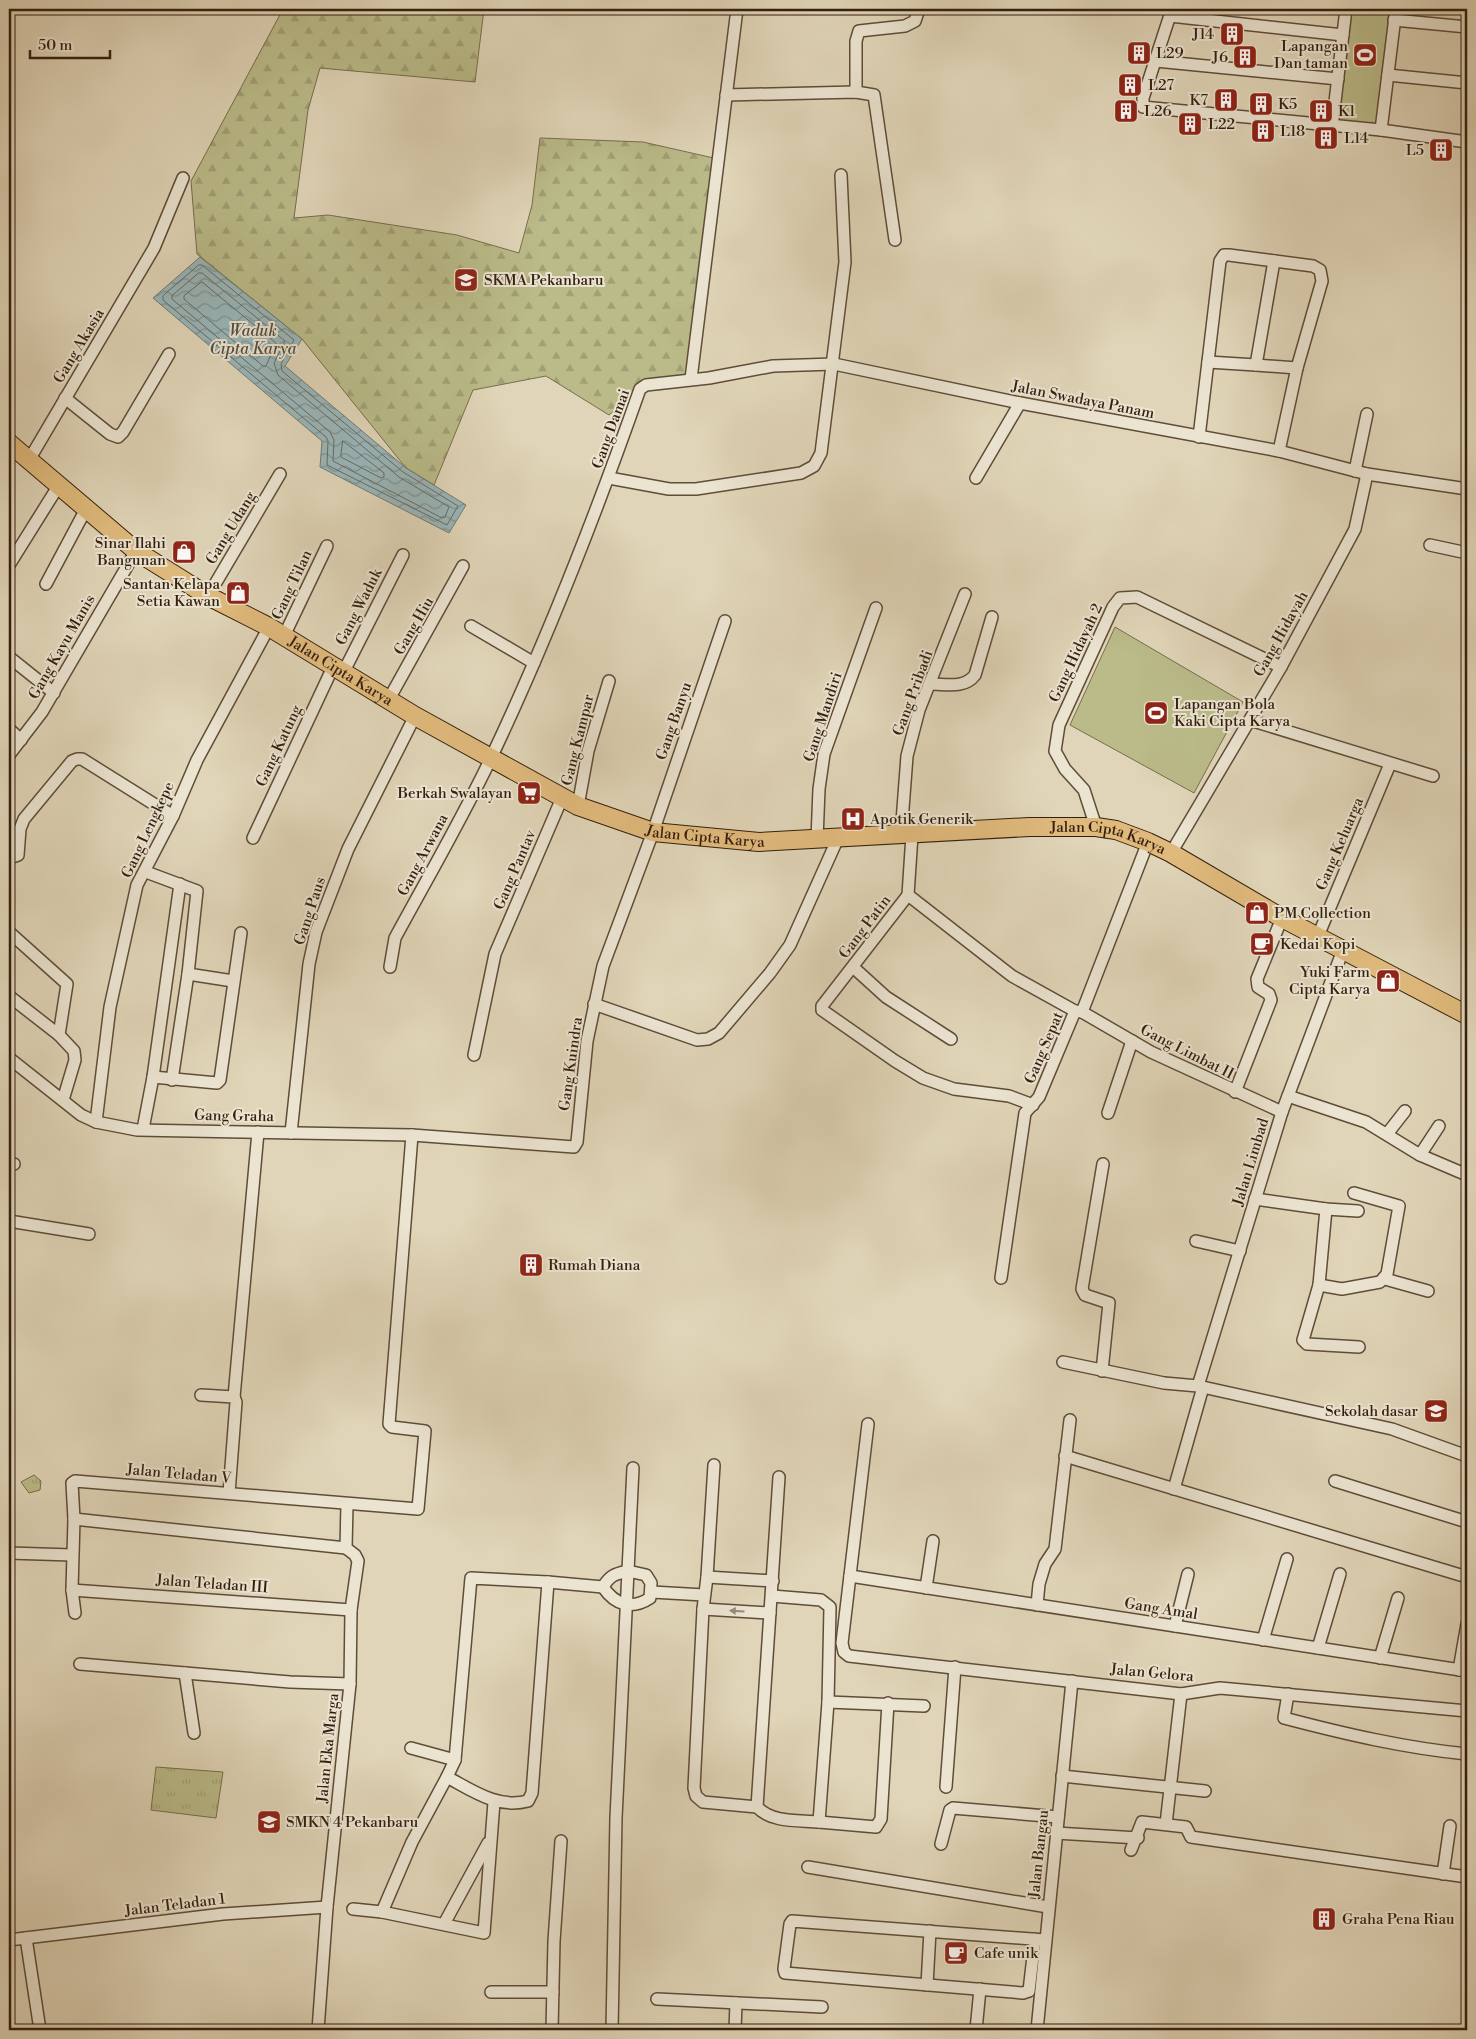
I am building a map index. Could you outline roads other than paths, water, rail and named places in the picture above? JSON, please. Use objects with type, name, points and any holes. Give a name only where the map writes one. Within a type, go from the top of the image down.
[{"type":"main road","name":"Jalan Cipta Karya","points":[[9,442],[136,551],[208,596],[276,632],[491,760],[570,802],[653,832],[759,842],[1029,827],[1096,827],[1116,830],[1148,842],[1171,854],[1282,918],[1467,1015]]},
{"type":"street","points":[[691,379],[736,9]]},
{"type":"street","points":[[856,92],[856,41],[859,31],[905,26],[914,21],[919,9]]},
{"type":"street","points":[[1332,127],[1346,9]]},
{"type":"street","points":[[1343,35],[1171,12],[1142,102],[1144,107],[1332,127],[1381,130],[1467,142]]},
{"type":"street","points":[[1381,130],[1395,14],[1467,27]]},
{"type":"street","points":[[1156,61],[1338,79]]},
{"type":"street","points":[[1388,75],[1467,83]]},
{"type":"street","points":[[726,95],[856,92],[874,95],[895,240]]},
{"type":"street","points":[[609,478],[669,489],[696,489],[801,473],[814,466],[821,452],[834,364],[845,262],[841,175]]},
{"type":"street","name":"Gang Akasia","points":[[29,460],[154,248],[183,178]]},
{"type":"street","points":[[1199,437],[1220,261],[1224,256],[1229,255],[1313,266],[1320,270],[1322,281],[1297,368],[1279,451]]},
{"type":"street","points":[[1256,365],[1274,261]]},
{"type":"street","points":[[65,398],[110,434],[118,437],[124,432],[169,354]]},
{"type":"street","points":[[1208,362],[1297,368]]},
{"type":"street","name":"Jalan Swadaya Panam","points":[[691,379],[773,366],[834,364],[1020,403],[1279,451],[1367,474],[1467,489]]},
{"type":"street","name":"Gang Damai","points":[[491,760],[534,663],[609,478],[640,389],[646,385],[691,379]]},
{"type":"street","points":[[976,478],[1020,403]]},
{"type":"street","points":[[1355,471],[1367,414]]},
{"type":"street","name":"Gang Udang","points":[[208,596],[280,474]]},
{"type":"street","name":"Gang Hidayah","points":[[1171,854],[1281,667],[1355,529],[1367,474]]},
{"type":"street","points":[[9,565],[59,485]]},
{"type":"street","points":[[46,584],[86,509]]},
{"type":"street","points":[[1430,545],[1467,553]]},
{"type":"street","name":"Gang Tilan","points":[[276,632],[327,546]]},
{"type":"street","name":"Gang Kayu Manis","points":[[9,755],[22,740],[54,693],[136,551]]},
{"type":"street","name":"Gang Waduk","points":[[338,670],[403,554]]},
{"type":"street","name":"Gang Hiu","points":[[389,699],[464,566]]},
{"type":"street","name":"Gang Pribadi","points":[[907,835],[907,756],[919,710],[965,594]]},
{"type":"street","name":"Gang Hidayah 2","points":[[1096,827],[1084,790],[1065,769],[1056,751],[1059,725],[1113,607],[1120,598],[1137,597],[1281,667]]},
{"type":"street","name":"Gang Mandiri","points":[[817,839],[819,789],[824,754],[876,608]]},
{"type":"street","points":[[930,684],[960,685],[969,683],[975,675],[992,617]]},
{"type":"street","name":"Gang Banyu","points":[[653,832],[725,621]]},
{"type":"street","points":[[471,626],[534,663]]},
{"type":"street","name":"Gang Lengkepe","points":[[96,1122],[110,1008],[137,885],[146,872],[174,816],[196,760],[276,632]]},
{"type":"street","points":[[9,657],[54,693]]},
{"type":"street","name":"Gang Katung","points":[[253,838],[338,670]]},
{"type":"street","name":"Gang Kampar","points":[[570,802],[609,681]]},
{"type":"street","name":"Gang Paus","points":[[291,1133],[308,974],[316,932],[348,849],[415,716]]},
{"type":"street","points":[[1250,720],[1433,776]]},
{"type":"street","points":[[9,729],[22,740]]},
{"type":"street","points":[[9,858],[18,855],[20,829],[24,819],[77,758],[82,759],[174,816]]},
{"type":"street","name":"Gang Arwana","points":[[390,967],[395,938],[491,760]]},
{"type":"street","name":"Gang Keluarga","points":[[1318,936],[1390,764]]},
{"type":"street","name":"Gang Pantav","points":[[474,1055],[495,954],[570,802]]},
{"type":"street","name":"Gang Kuindra","points":[[412,1135],[574,1147],[577,1142],[587,1041],[603,966],[653,832]]},
{"type":"street","name":"Gang Patin","points":[[907,835],[908,895],[822,1006],[822,1010],[923,1078],[954,1089],[1009,1096],[1033,1105]]},
{"type":"street","points":[[594,1004],[698,1040],[708,1040],[719,1033],[770,973],[790,944],[838,838]]},
{"type":"street","name":"Gang Sepat","points":[[1001,1278],[1025,1113],[1039,1097],[1079,1012],[1148,842]]},
{"type":"street","points":[[146,872],[197,891],[188,974],[172,1080]]},
{"type":"street","points":[[143,1130],[153,1077],[180,884]]},
{"type":"street","name":"Gang Limbat II","points":[[908,895],[1012,976],[1132,1041],[1235,1092],[1282,1112]]},
{"type":"street","points":[[1235,1092],[1270,1000],[1269,994],[1258,987],[1256,979],[1282,918]]},
{"type":"street","points":[[9,932],[67,984],[59,1035]]},
{"type":"street","points":[[153,1077],[207,1083],[217,1083],[220,1080],[241,933]]},
{"type":"street","name":"Jalan Limbad","points":[[1174,1489],[1200,1387],[1282,1112],[1343,950]]},
{"type":"street","points":[[853,967],[886,997],[951,1039]]},
{"type":"street","points":[[188,974],[233,980]]},
{"type":"street","points":[[9,996],[59,1035],[74,1051],[76,1060],[63,1100]]},
{"type":"street","points":[[1108,1113],[1132,1041]]},
{"type":"street","name":"Gang Graha","points":[[9,1058],[81,1115],[96,1122],[143,1130],[412,1135]]},
{"type":"street","points":[[1288,1096],[1366,1122],[1420,1155],[1467,1175]]},
{"type":"street","points":[[1387,1134],[1405,1111]]},
{"type":"street","points":[[1420,1155],[1439,1126]]},
{"type":"street","points":[[229,1493],[236,1402],[234,1397],[258,1132]]},
{"type":"street","name":"Jalan Teladan V","points":[[74,1613],[72,1590],[74,1519],[72,1483],[75,1481],[418,1509],[425,1431],[392,1427],[389,1424],[412,1135]]},
{"type":"street","points":[[1102,1371],[1109,1303],[1085,1295],[1082,1289],[1103,1164]]},
{"type":"street","points":[[1354,1193],[1398,1204],[1399,1206],[1385,1279]]},
{"type":"street","points":[[1255,1199],[1326,1209],[1358,1211]]},
{"type":"street","points":[[1326,1209],[1319,1284],[1304,1342],[1359,1347]]},
{"type":"street","points":[[9,1221],[89,1234]]},
{"type":"street","points":[[1196,1241],[1240,1251]]},
{"type":"street","points":[[1319,1284],[1342,1289],[1380,1282],[1385,1279],[1428,1290]]},
{"type":"street","points":[[1063,1362],[1102,1371],[1200,1387],[1392,1429],[1467,1456]]},
{"type":"street","points":[[201,1395],[234,1397]]},
{"type":"street","points":[[1037,1605],[1039,1584],[1045,1564],[1055,1549],[1070,1420]]},
{"type":"street","points":[[850,1576],[868,1424]]},
{"type":"street","points":[[1066,1456],[1467,1578]]},
{"type":"street","points":[[714,1465],[707,1577],[703,1609],[694,1788],[696,1796],[703,1802],[757,1807],[764,1814],[780,1819],[876,1827],[881,1819],[888,1703]]},
{"type":"street","points":[[612,2030],[616,1818],[633,1468]]},
{"type":"street","points":[[757,1807],[779,1478]]},
{"type":"street","points":[[1335,1481],[1467,1522]]},
{"type":"street","points":[[74,1519],[346,1548],[347,1504]]},
{"type":"street","points":[[926,1588],[934,1541]]},
{"type":"street","name":"Jalan Eka Marga","points":[[318,2030],[327,1907],[350,1684],[351,1610],[358,1562],[355,1554],[346,1548]]},
{"type":"street","points":[[9,1553],[72,1555]]},
{"type":"street","points":[[1263,1640],[1287,1559]]},
{"type":"street","points":[[382,1912],[412,1842],[455,1760],[471,1578],[548,1582],[603,1588],[609,1596],[625,1605],[642,1604],[650,1598],[652,1592],[651,1583],[646,1575],[628,1571],[614,1574],[608,1578],[603,1588]]},
{"type":"street","points":[[1175,1626],[1188,1574]]},
{"type":"street","points":[[1318,1648],[1340,1574]]},
{"type":"street","name":"Gang Amal","points":[[850,1576],[1463,1671]]},
{"type":"street","name":"Jalan Gelora","points":[[850,1576],[842,1643],[844,1652],[849,1656],[1181,1694],[1220,1688],[1467,1712]]},
{"type":"street","points":[[707,1577],[773,1581]]},
{"type":"street","points":[[447,1777],[494,1802],[517,1804],[528,1801],[532,1793],[548,1582]]},
{"type":"street","name":"Jalan Teladan III","points":[[72,1590],[351,1610]]},
{"type":"street","points":[[652,1592],[704,1595]]},
{"type":"street","points":[[772,1596],[821,1600],[830,1607],[828,1702],[819,1822]]},
{"type":"street","points":[[1380,1658],[1398,1598]]},
{"type":"street","points":[[703,1609],[770,1613]]},
{"type":"street","points":[[1463,1671],[1467,1624]]},
{"type":"street","points":[[80,1664],[350,1684]]},
{"type":"street","points":[[946,1787],[955,1667]]},
{"type":"street","points":[[185,1673],[194,1734]]},
{"type":"street","name":"Jalan Bangau","points":[[1037,2030],[1040,1939],[1048,1907],[1072,1681]]},
{"type":"street","points":[[1166,1824],[1181,1694]]},
{"type":"street","points":[[1288,1694],[1284,1718],[1351,1735],[1435,1751],[1467,1754]]},
{"type":"street","points":[[828,1702],[924,1706]]},
{"type":"street","points":[[411,1748],[455,1760]]},
{"type":"street","points":[[1062,1776],[1205,1791]]},
{"type":"street","points":[[353,1909],[382,1912],[484,1933],[494,1802]]},
{"type":"street","points":[[941,1844],[950,1810],[953,1808],[1058,1817]]},
{"type":"street","points":[[1131,1850],[1138,1838],[1142,1822],[1186,1827],[1191,1837],[1467,1878]]},
{"type":"street","points":[[1443,1874],[1450,1826]]},
{"type":"street","points":[[1056,1833],[1138,1838]]},
{"type":"street","points":[[444,1924],[490,1840]]},
{"type":"street","points":[[552,2030],[561,1841]]},
{"type":"street","points":[[808,1867],[1048,1907]]},
{"type":"street","name":"Jalan Teladan 1","points":[[9,1940],[223,1914],[327,1907]]},
{"type":"street","points":[[792,1921],[1040,1939],[1029,1991],[1023,1993],[785,1973],[784,1969],[792,1921]]},
{"type":"street","points":[[927,1984],[930,1931]]},
{"type":"street","points":[[26,1938],[40,2030]]},
{"type":"street","points":[[976,2030],[980,1989]]},
{"type":"street","points":[[491,1992],[553,1992]]},
{"type":"street","points":[[657,1999],[822,2007]]},
{"type":"street","points":[[735,2030],[736,2004]]},
{"type":"water","name":"Waduk Cipta Karya","points":[[200,257],[302,339],[285,366],[406,468],[466,505],[449,533],[320,467],[322,441],[153,298]]},
{"type":"place","name":"J14","points":[[1232,34]]},
{"type":"place","name":"L29","points":[[1139,53]]},
{"type":"place","name":"Lapangan Dan taman","points":[[1365,55]]},
{"type":"place","name":"J6","points":[[1245,57]]},
{"type":"place","name":"L27","points":[[1130,85]]},
{"type":"place","name":"K7","points":[[1226,100]]},
{"type":"place","name":"K5","points":[[1261,104]]},
{"type":"place","name":"L26","points":[[1126,111]]},
{"type":"place","name":"K1","points":[[1321,111]]},
{"type":"place","name":"L22","points":[[1190,124]]},
{"type":"place","name":"L18","points":[[1263,131]]},
{"type":"place","name":"L14","points":[[1326,138]]},
{"type":"place","name":"L5","points":[[1441,150]]},
{"type":"place","name":"SKMA Pekanbaru","points":[[466,280]]},
{"type":"place","name":"Sinar Ilahi Bangunan","points":[[184,552]]},
{"type":"place","name":"Santan Kelapa Setia Kawan","points":[[238,593]]},
{"type":"place","name":"Lapangan Bola Kaki Cipta Karya","points":[[1156,713]]},
{"type":"place","name":"Berkah Swalayan","points":[[529,793]]},
{"type":"place","name":"Apotik Generik","points":[[853,819]]},
{"type":"place","name":"PM Collection","points":[[1257,913]]},
{"type":"place","name":"Kedai Kopi","points":[[1262,944]]},
{"type":"place","name":"Yuki Farm Cipta Karya","points":[[1388,981]]},
{"type":"place","name":"Rumah Diana","points":[[531,1265]]},
{"type":"place","name":"Sekolah dasar","points":[[1436,1411]]},
{"type":"place","name":"SMKN 4 Pekanbaru","points":[[269,1822]]},
{"type":"place","name":"Graha Pena Riau","points":[[1324,1919]]},
{"type":"place","name":"Cafe unik","points":[[956,1953]]}]
